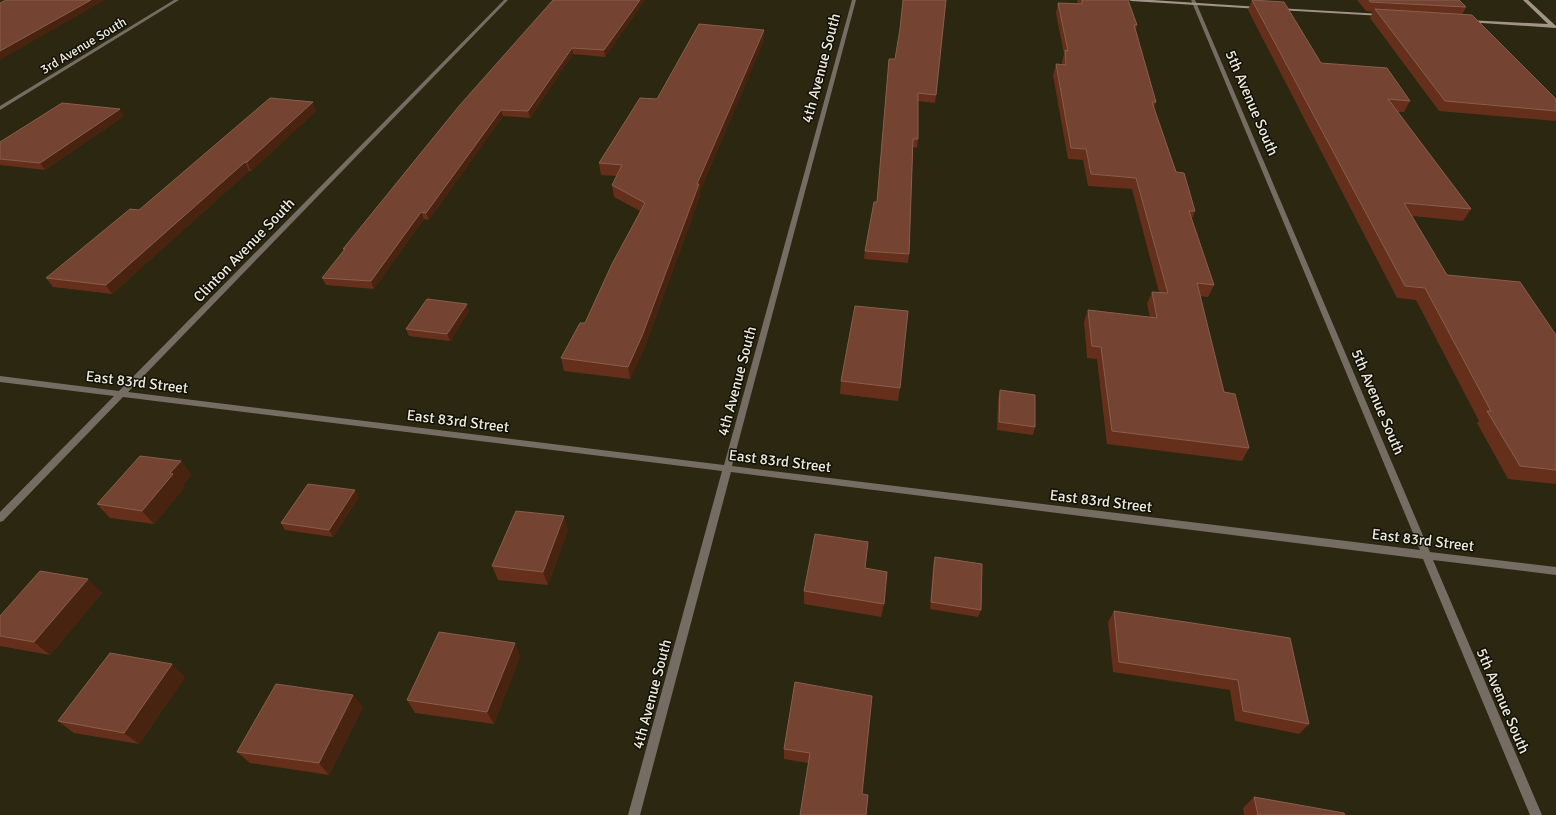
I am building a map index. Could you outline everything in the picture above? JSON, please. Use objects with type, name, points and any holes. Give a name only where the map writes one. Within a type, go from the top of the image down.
[{"type":"street","name":"3rd Avenue South","points":[[0,108],[177,0]]},
{"type":"street","name":"Clinton Avenue South","points":[[0,518],[506,0]]},
{"type":"street","name":"4th Avenue South","points":[[634,815],[854,0]]},
{"type":"street","points":[[1131,0],[1194,2],[1265,8]]},
{"type":"street","points":[[1525,0],[1555,27]]},
{"type":"street","name":"5th Avenue South","points":[[1194,2],[1536,815]]},
{"type":"street","points":[[1273,9],[1390,16]]},
{"type":"street","points":[[1461,20],[1555,27]]},
{"type":"street","name":"East 83rd Street","points":[[0,379],[1556,571]]},
{"type":"building","points":[[6,0],[91,0],[0,51],[0,3]]},
{"type":"building","points":[[553,0],[640,0],[604,50],[572,48],[528,111],[501,110],[426,213],[421,212],[371,281],[322,278],[345,249],[343,249],[459,106]]},
{"type":"building","points":[[903,0],[946,0],[936,95],[918,93],[918,139],[913,139],[909,254],[865,251],[874,202],[877,202],[889,59],[895,59]]},
{"type":"building","points":[[1082,0],[1128,0],[1137,25],[1134,25],[1156,102],[1152,102],[1176,172],[1184,173],[1195,211],[1189,211],[1214,285],[1197,283],[1224,392],[1235,394],[1249,448],[1112,431],[1101,347],[1092,346],[1088,310],[1157,318],[1152,292],[1168,293],[1136,178],[1091,174],[1086,149],[1071,148],[1056,64],[1066,65],[1065,50],[1068,51],[1058,3],[1082,4]]},
{"type":"building","points":[[1252,0],[1284,2],[1321,63],[1387,68],[1410,101],[1388,99],[1471,209],[1404,203],[1447,275],[1520,282],[1556,335],[1556,470],[1520,466],[1487,411],[1491,411],[1425,288],[1405,286]]},
{"type":"building","points":[[1369,0],[1459,0],[1466,7],[1370,2]]},
{"type":"building","points":[[1375,9],[1472,15],[1556,99],[1556,111],[1445,101]]},
{"type":"building","points":[[699,24],[764,30],[697,184],[699,184],[642,336],[628,367],[561,358],[580,323],[585,323],[612,264],[645,203],[612,185],[622,165],[599,163],[640,98],[657,99]]},
{"type":"building","points":[[270,98],[313,102],[247,162],[245,162],[106,285],[46,278],[130,209],[139,210]]},
{"type":"building","points":[[62,103],[120,109],[40,163],[0,159],[0,142]]},
{"type":"building","points":[[427,299],[467,304],[447,334],[406,329]]},
{"type":"building","points":[[855,306],[908,311],[900,388],[841,381]]},
{"type":"building","points":[[1000,390],[1035,395],[1035,427],[999,422]]},
{"type":"building","points":[[140,456],[181,461],[170,473],[173,474],[142,511],[97,504]]},
{"type":"building","points":[[308,484],[355,490],[329,530],[281,523]]},
{"type":"building","points":[[516,511],[564,516],[543,572],[492,566]]},
{"type":"building","points":[[815,534],[868,542],[865,568],[887,572],[884,604],[804,591]]},
{"type":"building","points":[[935,557],[982,564],[981,610],[931,602]]},
{"type":"building","points":[[40,571],[88,579],[34,642],[0,636],[0,616]]},
{"type":"building","points":[[1114,611],[1290,638],[1309,724],[1243,711],[1238,680],[1119,662]]},
{"type":"building","points":[[439,632],[515,643],[487,712],[407,700]]},
{"type":"building","points":[[110,653],[172,664],[124,733],[58,721]]},
{"type":"building","points":[[795,682],[872,696],[862,794],[868,795],[866,815],[800,815],[810,753],[784,749]]},
{"type":"building","points":[[276,684],[353,695],[319,763],[237,752]]},
{"type":"building","points":[[1254,797],[1344,813],[1345,815],[1258,815]]}]
